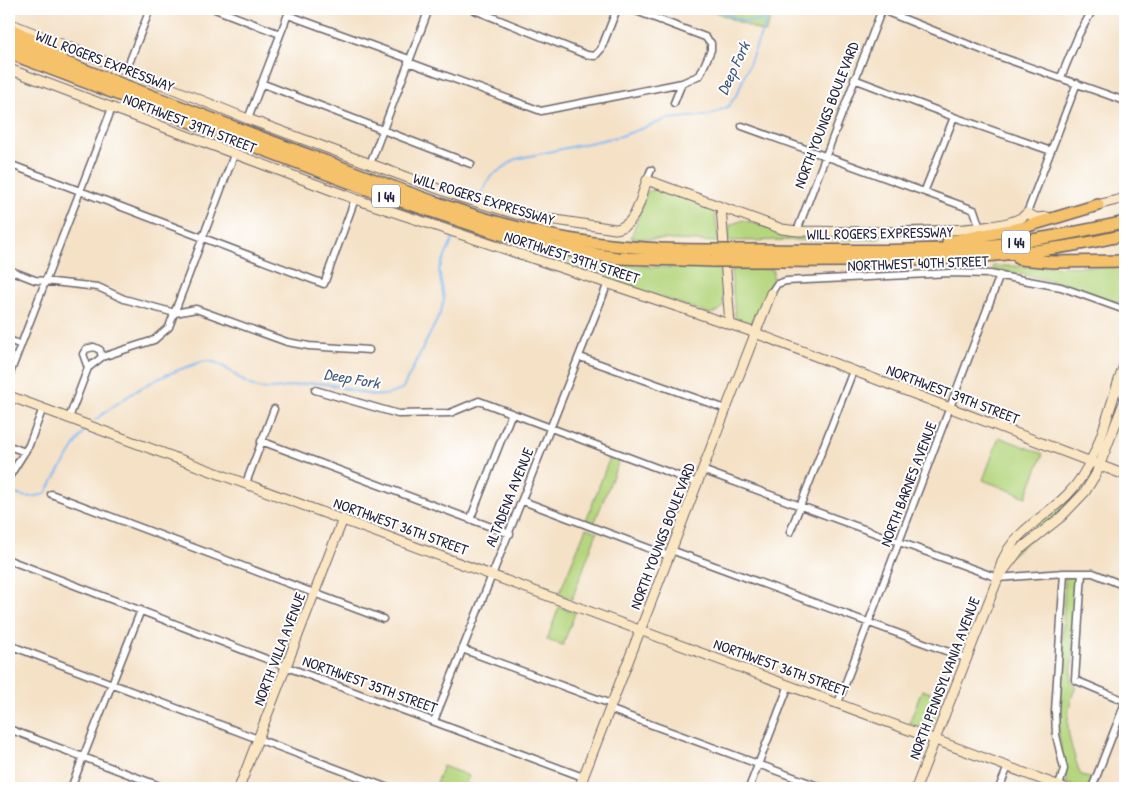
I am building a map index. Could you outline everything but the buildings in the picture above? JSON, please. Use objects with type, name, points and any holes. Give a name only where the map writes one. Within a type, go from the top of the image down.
[{"type":"highway","points":[[9,28],[94,73]]},
{"type":"highway","name":"WILL ROGERS EXPRESSWAY","points":[[9,41],[382,182],[499,222],[559,237],[608,245],[712,256]]},
{"type":"highway","name":"WILL ROGERS EXPRESSWAY","points":[[9,53],[366,189],[500,234],[556,248],[617,258],[987,246],[1051,237],[1125,222]]},
{"type":"highway","points":[[9,61],[72,77]]},
{"type":"highway","points":[[905,249],[1014,230],[1098,205]]},
{"type":"highway","name":"WILL ROGERS EXPRESSWAY","points":[[738,255],[946,260],[994,257],[1064,248],[1125,235]]},
{"type":"highway","points":[[994,257],[1053,262],[1125,261]]},
{"type":"main road","name":"NORTHWEST 39TH STREET","points":[[9,24],[248,119],[463,198],[516,214],[615,229],[626,227],[636,209],[647,180]]},
{"type":"main road","name":"NORTHWEST 39TH STREET","points":[[9,68],[234,155],[355,198],[730,324],[1125,475]]},
{"type":"main road","points":[[647,180],[782,229],[797,231],[927,231],[980,228],[1017,221],[1027,213],[1041,219],[1125,198]]},
{"type":"main road","points":[[721,207],[730,324]]},
{"type":"main road","points":[[723,230],[730,219],[743,215]]},
{"type":"main road","name":"NORTH YOUNGS BOULEVARD","points":[[581,788],[583,777],[771,293]]},
{"type":"main road","name":"NORTH PENNSYLVANIA AVENUE","points":[[998,578],[999,566],[1012,543],[1024,530],[1067,495],[1089,461],[1107,419],[1125,362]]},
{"type":"main road","points":[[1121,373],[1125,400]]},
{"type":"main road","name":"NORTHWEST 36TH STREET","points":[[9,396],[1062,787]]},
{"type":"main road","name":"NORTH PENNSYLVANIA AVENUE","points":[[916,788],[965,658],[998,578],[1019,550],[1061,517],[1079,500],[1100,465],[1125,400]]},
{"type":"main road","name":"NORTH VILLA AVENUE","points":[[239,788],[343,519]]},
{"type":"street","points":[[126,71],[150,9]]},
{"type":"street","points":[[215,9],[280,34]]},
{"type":"street","points":[[370,164],[429,9]]},
{"type":"street","points":[[472,9],[587,55],[595,56],[601,50],[617,9]]},
{"type":"street","points":[[248,119],[289,12],[541,112],[682,83],[700,75],[710,50],[710,43],[705,37],[630,9]]},
{"type":"street","points":[[882,9],[987,52],[1125,101]]},
{"type":"street","name":"NORTH YOUNGS BOULEVARD","points":[[797,231],[882,9]]},
{"type":"street","points":[[1061,77],[1078,34],[1093,9]]},
{"type":"street","points":[[854,79],[954,117],[1052,151]]},
{"type":"street","points":[[261,83],[471,164]]},
{"type":"street","points":[[674,103],[682,83]]},
{"type":"street","points":[[1027,213],[1077,83]]},
{"type":"street","points":[[9,376],[112,108]]},
{"type":"street","points":[[925,190],[954,117]]},
{"type":"street","points":[[742,126],[925,190],[974,210],[980,228]]},
{"type":"street","points":[[69,418],[88,368],[102,357],[154,340],[169,327],[234,155]]},
{"type":"street","points":[[9,164],[324,284],[355,198]]},
{"type":"street","points":[[647,180],[651,170]]},
{"type":"street","points":[[9,270],[35,280],[98,287],[132,301],[175,313],[196,309],[287,342],[309,346],[369,350]]},
{"type":"street","name":"NORTHWEST 40TH STREET","points":[[771,293],[774,286],[786,281],[950,273],[1000,275],[1061,287],[1125,310]]},
{"type":"street","name":"NORTH BARNES AVENUE","points":[[838,703],[1000,275]]},
{"type":"street","name":"ALTADENA AVENUE","points":[[434,721],[492,574],[510,534],[608,283]]},
{"type":"street","points":[[9,340],[20,345]]},
{"type":"street","points":[[88,368],[83,354],[86,349],[94,347],[100,350],[102,357]]},
{"type":"street","points":[[580,357],[726,409]]},
{"type":"street","points":[[790,532],[853,371]]},
{"type":"street","points":[[316,390],[398,414],[450,413],[479,401],[697,483]]},
{"type":"street","points":[[9,477],[25,452],[43,408]]},
{"type":"street","points":[[246,483],[274,409]]},
{"type":"street","points":[[470,520],[511,414]]},
{"type":"street","points":[[261,441],[510,534]]},
{"type":"street","points":[[9,446],[25,452]]},
{"type":"street","points":[[702,470],[998,578],[1064,573],[1093,573],[1125,586]]},
{"type":"street","points":[[51,494],[383,619]]},
{"type":"street","points":[[523,501],[965,658]]},
{"type":"street","name":"NORTHWEST 35TH STREET","points":[[9,560],[583,777]]},
{"type":"street","points":[[1062,787],[1064,769],[1056,735],[1055,711],[1064,573]]},
{"type":"street","points":[[1082,573],[1075,680],[1125,702],[1092,788]]},
{"type":"street","points":[[71,788],[141,610]]},
{"type":"street","points":[[9,645],[388,788]]},
{"type":"street","points":[[462,649],[758,765],[823,788]]},
{"type":"street","points":[[749,788],[789,685]]},
{"type":"street","points":[[9,728],[165,788]]},
{"type":"street","points":[[1000,788],[1008,766]]},
{"type":"green space","points":[[708,9],[774,9],[765,33]]},
{"type":"green space","points":[[657,188],[714,209],[719,242],[631,238],[647,192]]},
{"type":"green space","points":[[743,220],[795,236],[880,236],[879,239],[728,241],[730,225]]},
{"type":"green space","points":[[568,258],[653,267],[722,269],[723,307],[719,311],[710,314],[568,265]]},
{"type":"green space","points":[[993,266],[1125,267],[1125,305],[1060,283],[1027,275],[993,270]]},
{"type":"green space","points":[[773,269],[773,281],[769,286],[755,323],[750,325],[738,322],[735,316],[731,270]]},
{"type":"green space","points":[[999,437],[1043,454],[1026,497],[983,480]]},
{"type":"green space","points":[[611,454],[620,458],[594,524],[586,521]]},
{"type":"green space","points":[[1090,471],[1090,475],[1082,488],[1062,511],[1040,532],[1004,561],[1010,551]]},
{"type":"green space","points":[[586,528],[597,532],[572,599],[559,594]]},
{"type":"green space","points":[[1068,575],[1076,576],[1077,580],[1071,682],[1076,685],[1069,710],[1068,730],[1080,774],[1092,779],[1088,788],[1077,788],[1067,783],[1058,730],[1065,578]]},
{"type":"green space","points":[[559,607],[575,613],[563,645],[547,640]]},
{"type":"green space","points":[[922,690],[942,697],[932,726],[924,729],[909,723]]},
{"type":"green space","points":[[443,766],[469,776],[464,788],[434,788]]},
{"type":"waterway","points":[[716,9],[745,22],[765,20]]},
{"type":"waterway","name":"Deep Fork","points":[[480,196],[491,176],[516,159],[621,136],[668,119],[710,115],[729,106],[738,92],[771,9]]},
{"type":"waterway","name":"Deep Fork","points":[[95,420],[152,382],[207,361],[221,365],[249,385],[262,389],[316,383],[338,386],[360,393],[382,395],[403,388],[441,312],[444,299],[439,270],[453,239]]},
{"type":"waterway","name":"Deep Fork","points":[[9,491],[26,497],[45,494],[84,431]]}]
